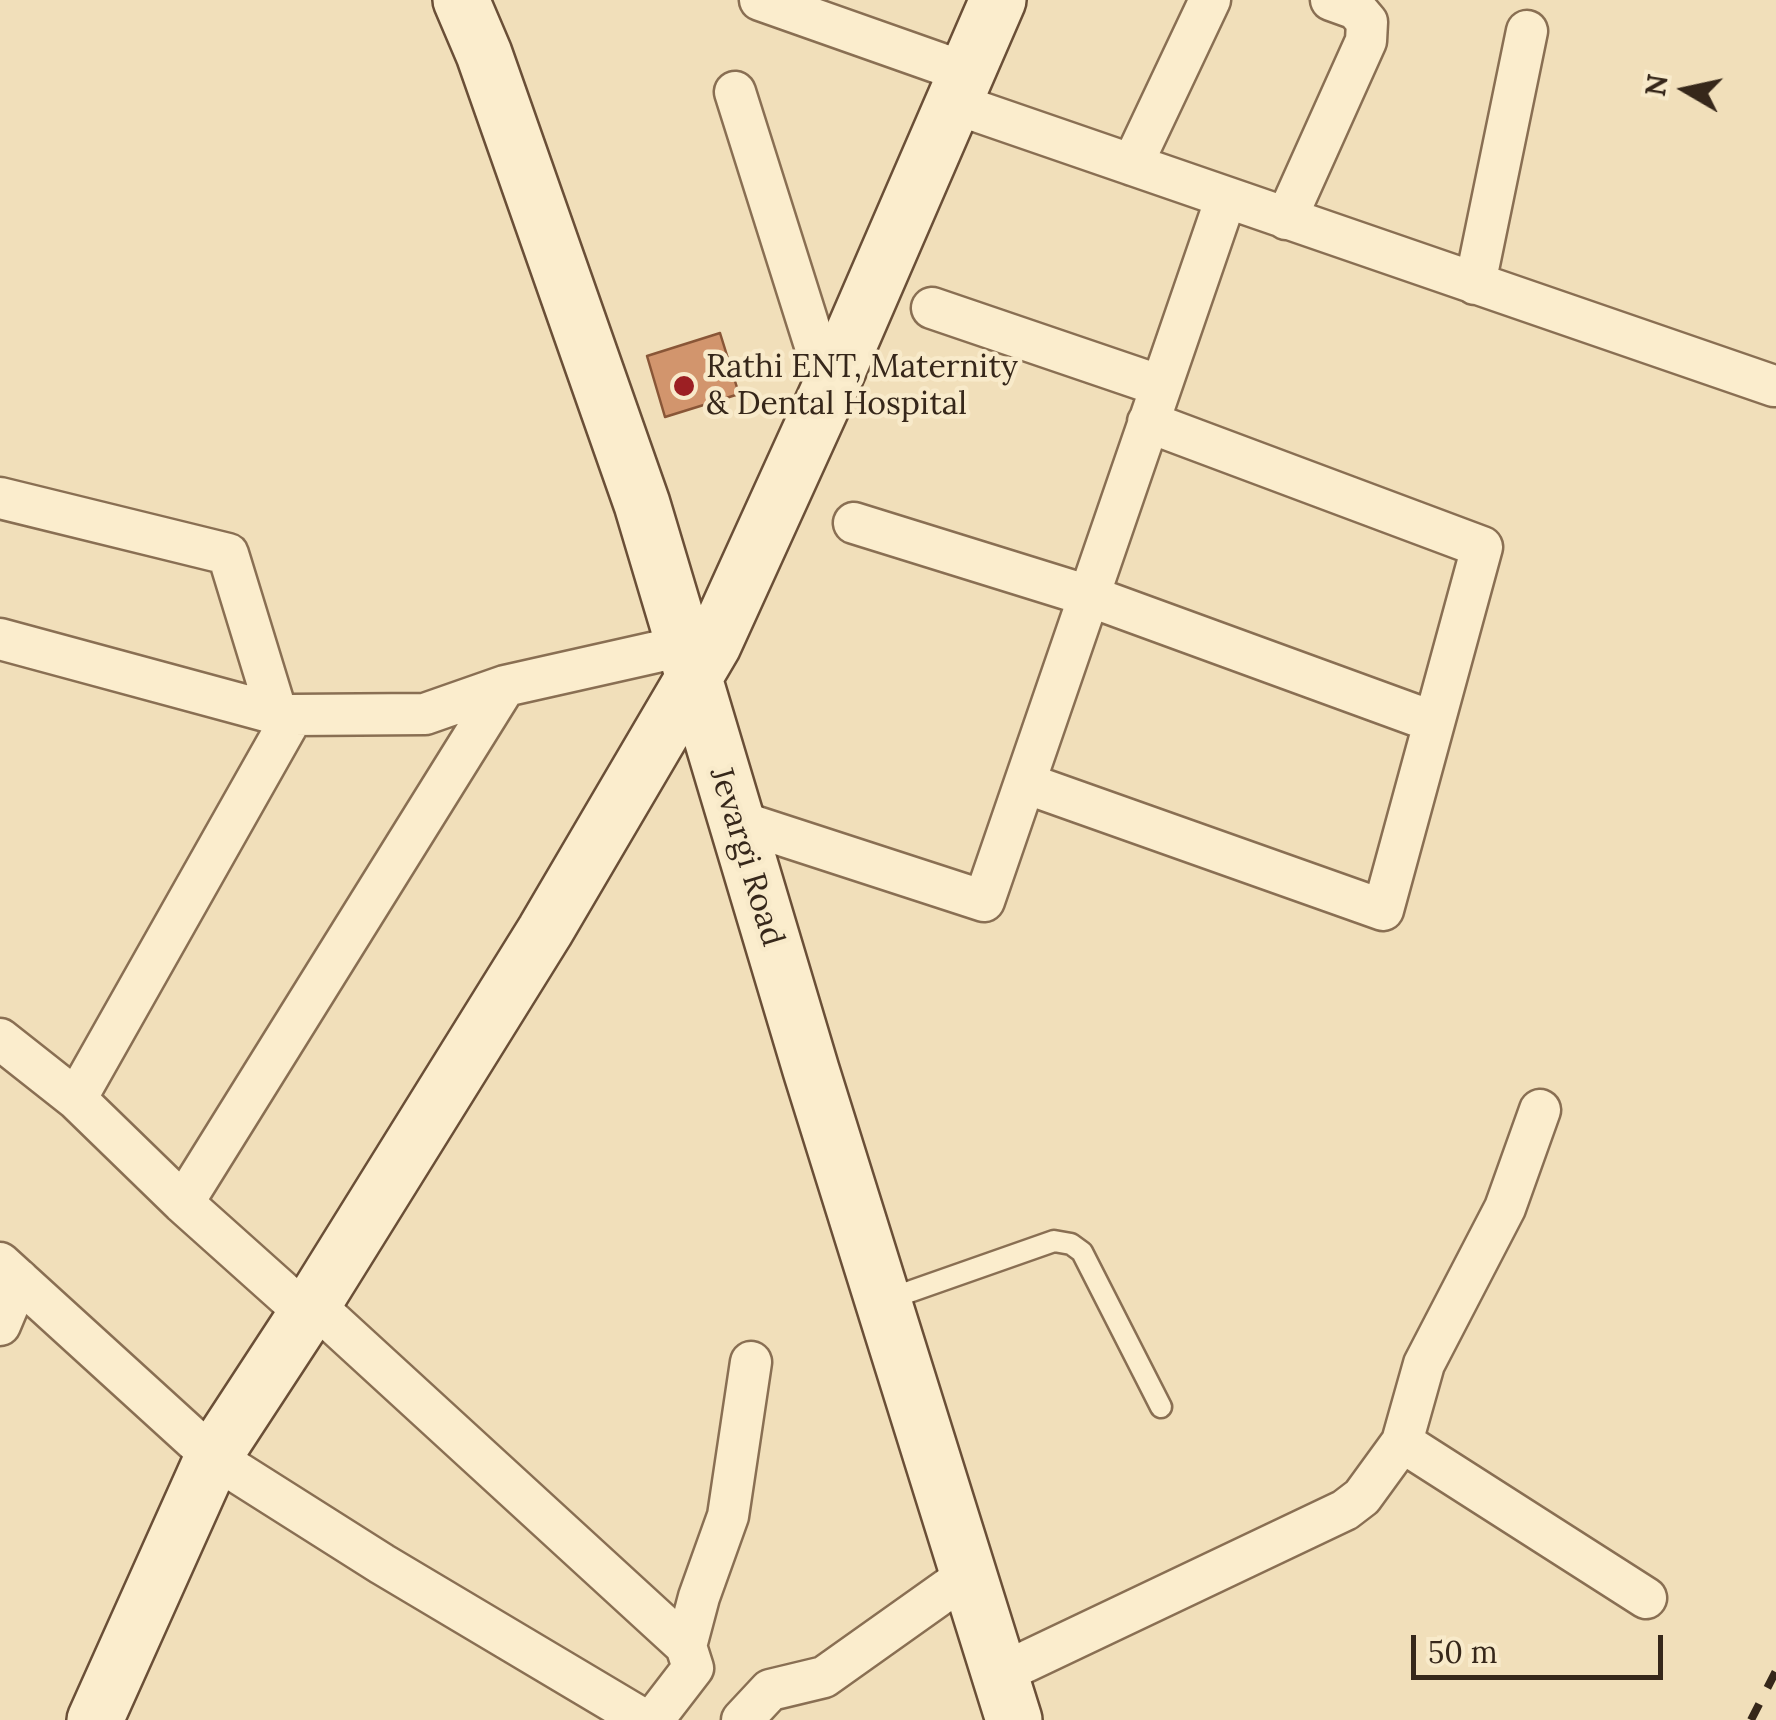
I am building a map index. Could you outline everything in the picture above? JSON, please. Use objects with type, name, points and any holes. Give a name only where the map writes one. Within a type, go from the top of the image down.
[{"type":"street","name":"Jevargi Road","points":[[461,0],[484,54],[642,504],[735,820],[1007,1697]]},
{"type":"street","points":[[760,0],[1132,166],[1774,386]]},
{"type":"street","points":[[97,1719],[213,1457],[310,1309],[544,932],[688,663],[713,645],[829,390],[998,0]]},
{"type":"street","points":[[1132,166],[1210,0]]},
{"type":"street","points":[[1286,219],[1366,40],[1367,22],[1356,8],[1331,0]]},
{"type":"street","points":[[1475,284],[1527,32]]},
{"type":"street","points":[[735,92],[829,390]]},
{"type":"street","points":[[735,820],[984,901],[1226,198]]},
{"type":"street","points":[[932,308],[1482,547],[1383,910],[1025,783]]},
{"type":"street","points":[[0,498],[228,554],[285,714],[76,1099]]},
{"type":"street","points":[[854,523],[1089,596],[1434,722]]},
{"type":"street","points":[[0,639],[285,714],[425,714],[506,686],[688,663]]},
{"type":"street","points":[[183,1203],[506,686]]},
{"type":"street","points":[[0,1039],[76,1099],[183,1203],[310,1309],[686,1646],[693,1668],[653,1720]]},
{"type":"street","points":[[1007,1697],[1362,1497],[1402,1442],[1424,1364],[1506,1208],[1540,1110]]},
{"type":"street","points":[[0,1326],[10,1272]]},
{"type":"street","points":[[10,1272],[213,1457],[382,1564],[644,1720]]},
{"type":"street","points":[[686,1646],[728,1516],[751,1362]]},
{"type":"street","points":[[1402,1442],[1646,1598]]},
{"type":"street","points":[[742,1720],[770,1690],[824,1677],[969,1574]]},
{"type":"lane","points":[[884,1301],[1054,1241],[1071,1244],[1082,1252],[1162,1406]]},
{"type":"building","points":[[720,333],[739,394],[665,417],[647,356]]},
{"type":"railway","points":[[1751,1720],[1776,1671]]},
{"type":"place","name":"Rathi ENT, Maternity & Dental Hospital","points":[[684,386]]}]
